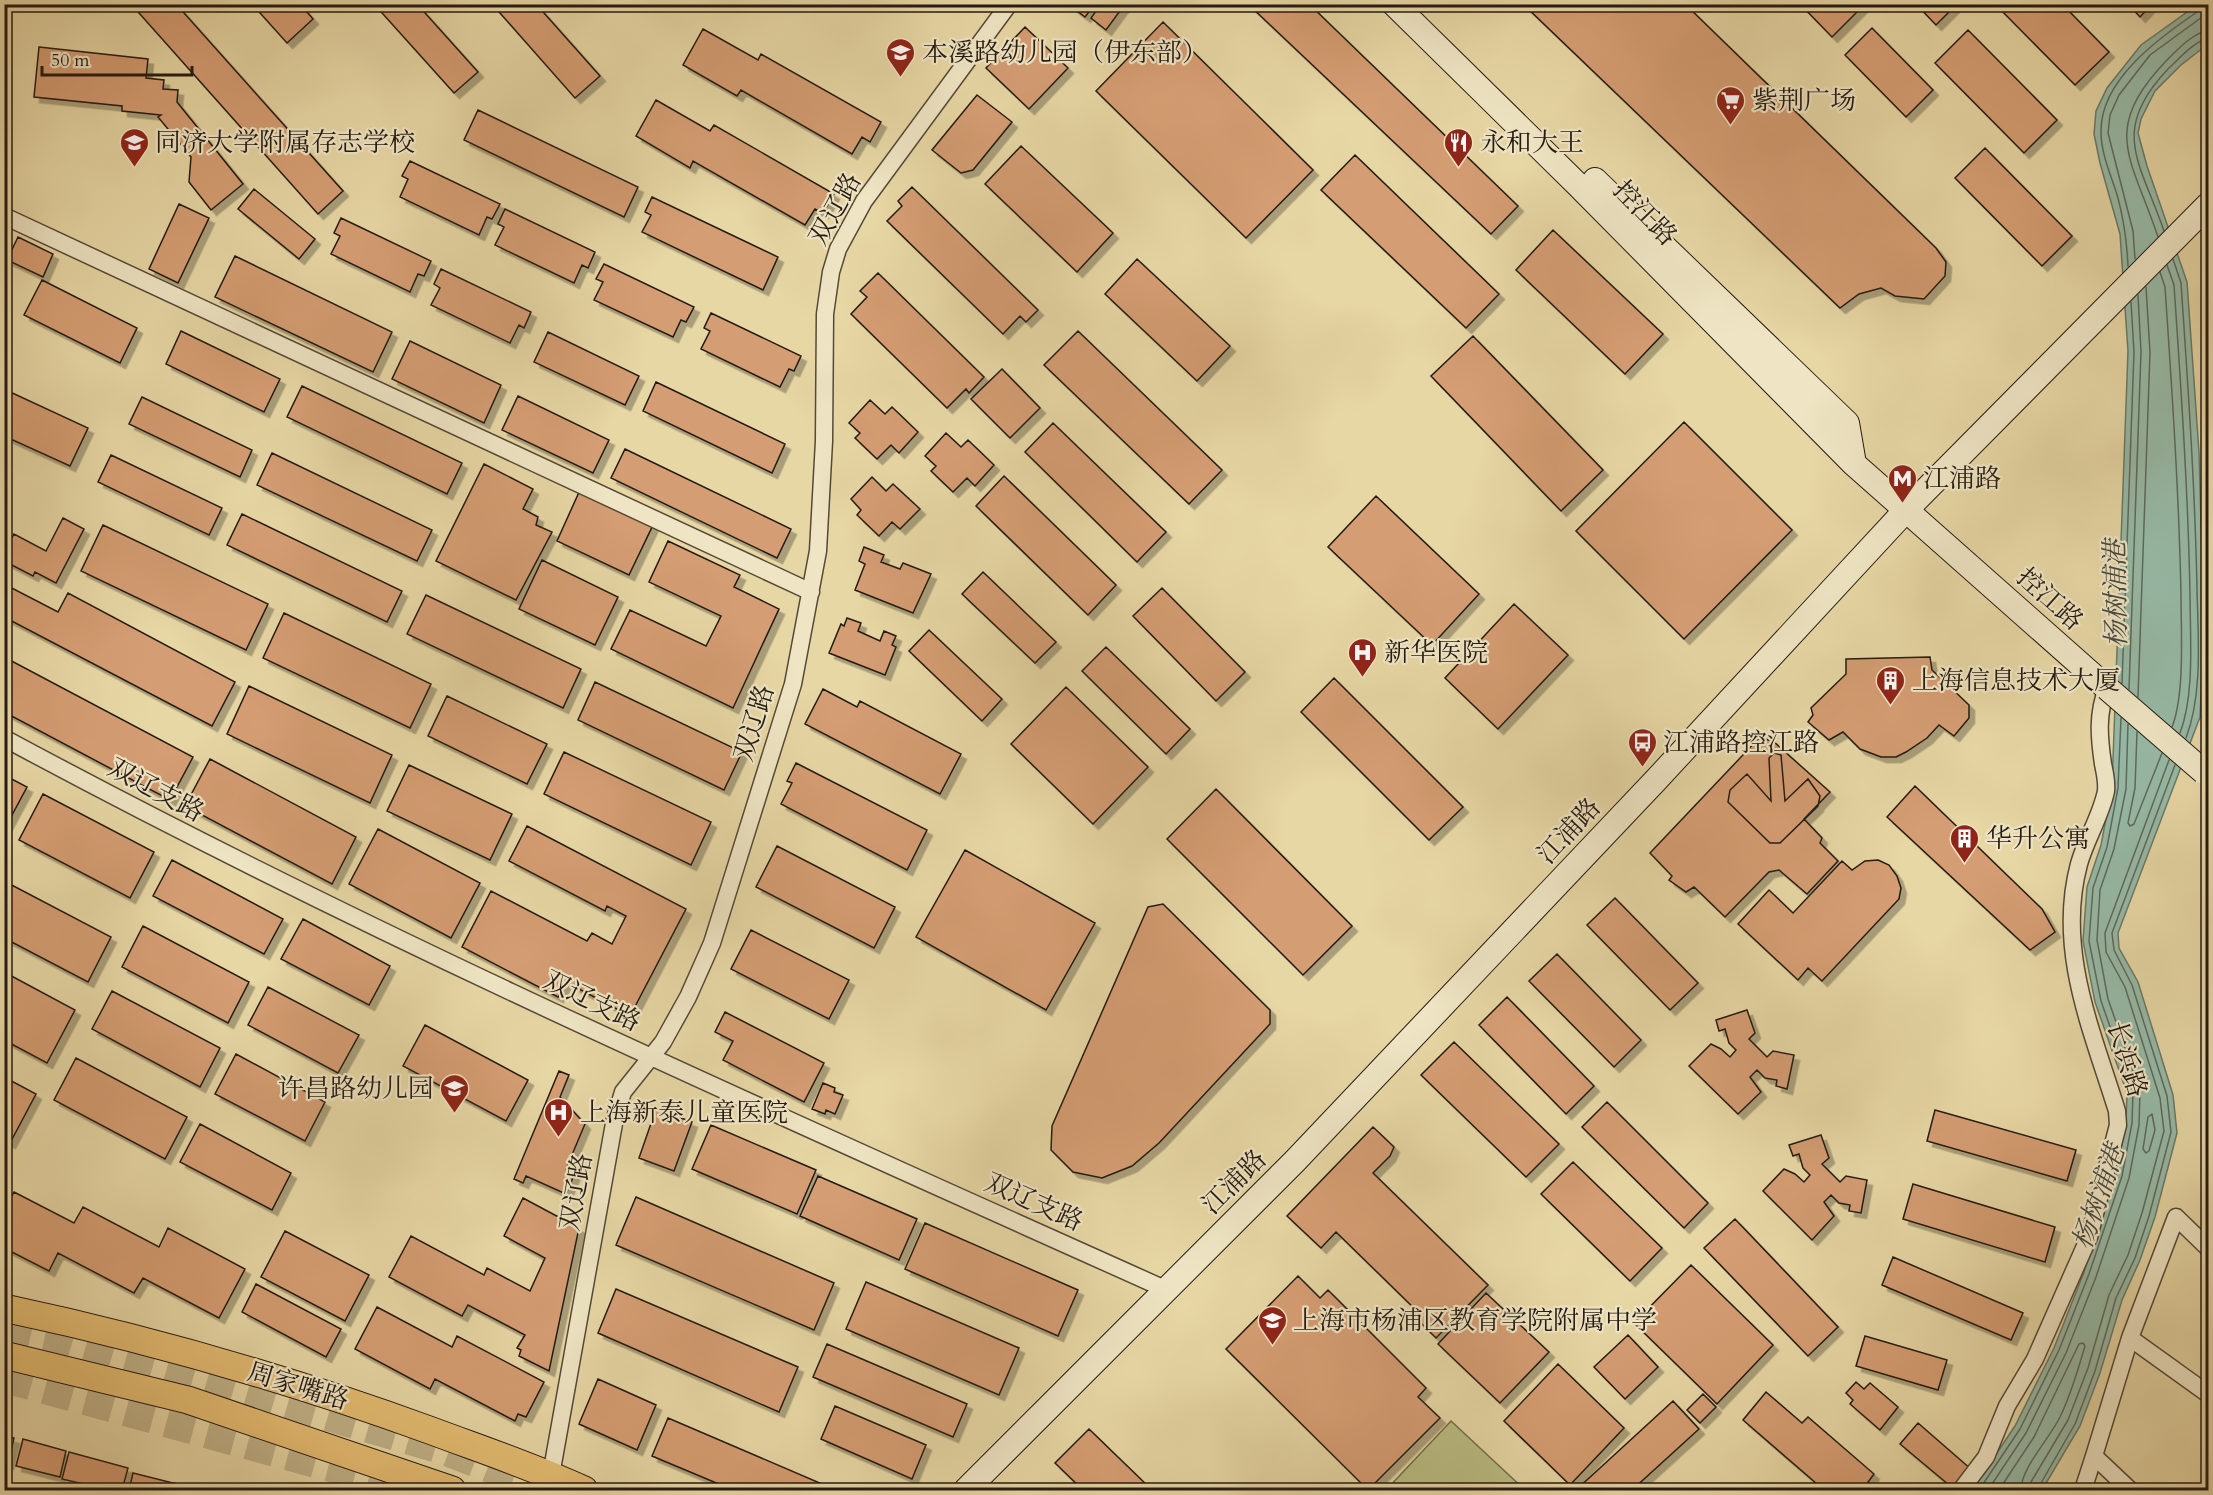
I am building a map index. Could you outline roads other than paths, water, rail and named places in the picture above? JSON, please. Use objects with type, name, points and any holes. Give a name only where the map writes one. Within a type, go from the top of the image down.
[{"type":"main road","name":"控江路","points":[[1394,4],[1578,185],[1854,464],[2206,774]]},
{"type":"main road","name":"控江路","points":[[1411,4],[1847,423],[1854,464]]},
{"type":"main road","name":"江浦路","points":[[966,1491],[1376,1076],[1656,780],[1907,509],[2208,205]]},
{"type":"main road","name":"周家嘴路","points":[[4,1308],[190,1352],[366,1407],[551,1475],[584,1491]]},
{"type":"main road","name":"周家嘴路","points":[[4,1355],[188,1400],[452,1491]]},
{"type":"street","name":"双辽路","points":[[551,1475],[615,1118],[623,1092],[651,1058],[688,997],[712,943],[793,684],[819,540],[824,441],[825,314],[831,272],[838,249],[864,201],[1010,4]]},
{"type":"street","points":[[4,216],[811,592]]},
{"type":"street","name":"长浜路","points":[[1961,1491],[1986,1457],[2007,1406],[2035,1359],[2089,1238],[2118,1125],[2117,1111],[2079,991],[2070,928],[2079,864],[2106,792],[2107,778],[2099,732],[2100,706],[2107,688]]},
{"type":"street","name":"双辽支路","points":[[4,738],[205,844],[651,1058],[1167,1290]]},
{"type":"street","points":[[2083,1491],[2130,1338],[2176,1217],[2208,1248]]},
{"type":"street","points":[[2130,1338],[2208,1394]]},
{"type":"street","points":[[2094,1456],[2130,1491]]},
{"type":"water","name":"杨树浦港","points":[[2197,5],[2208,5],[2208,44],[2181,65],[2155,91],[2141,119],[2138,133],[2187,282],[2199,452],[2204,629],[2200,717],[2118,933],[2119,948],[2138,982],[2173,1095],[2177,1133],[2155,1217],[2140,1260],[2122,1300],[2100,1373],[2080,1426],[2042,1490],[1972,1490],[2015,1426],[2054,1348],[2084,1272],[2116,1174],[2126,1122],[2127,1093],[2095,1002],[2083,941],[2087,887],[2101,845],[2112,787],[2128,351],[2120,234],[2094,134],[2096,111],[2107,88],[2141,45]]},
{"type":"tunnel","points":[[4,1327],[66,1341],[444,1451],[543,1490]]},
{"type":"tunnel","points":[[4,1379],[411,1490]]},
{"type":"place","name":"本溪路幼儿园（伊东部）","points":[[901,78]]},
{"type":"place","name":"紫荆广场","points":[[1731,126]]},
{"type":"place","name":"同济大学附属存志学校","points":[[134,168]]},
{"type":"place","name":"永和大王","points":[[1459,168]]},
{"type":"place","name":"江浦路","points":[[1902,504]]},
{"type":"place","name":"新华医院","points":[[1363,678]]},
{"type":"place","name":"上海信息技术大厦","points":[[1891,706]]},
{"type":"place","name":"江浦路控江路","points":[[1642,768]]},
{"type":"place","name":"华升公寓","points":[[1965,864]]},
{"type":"place","name":"许昌路幼儿园","points":[[455,1114]]},
{"type":"place","name":"上海新泰儿童医院","points":[[559,1138]]},
{"type":"place","name":"上海市杨浦区教育学院附属中学","points":[[1272,1346]]}]
